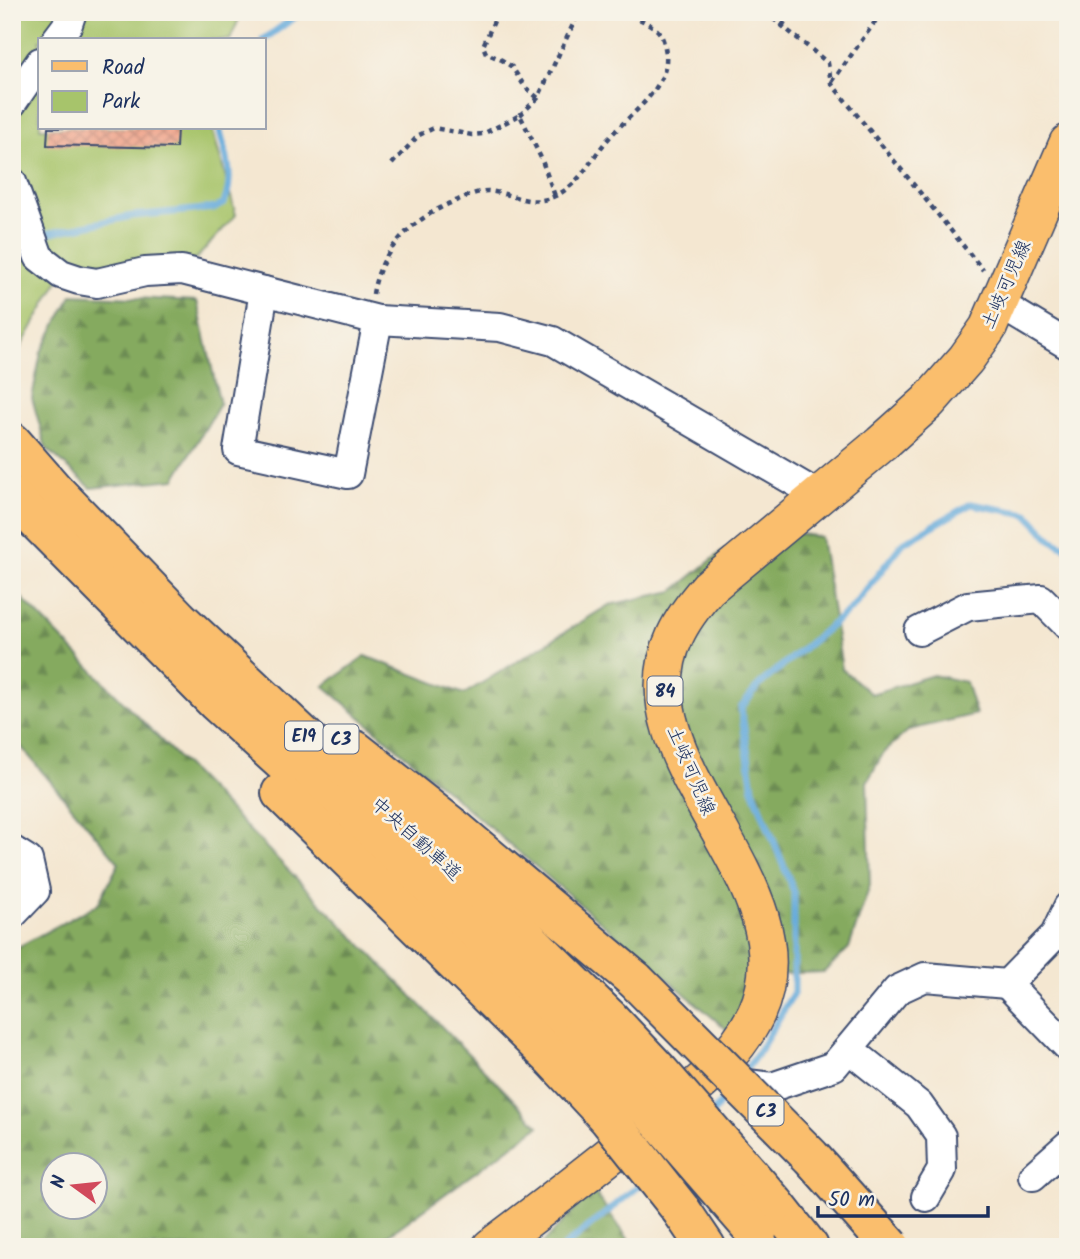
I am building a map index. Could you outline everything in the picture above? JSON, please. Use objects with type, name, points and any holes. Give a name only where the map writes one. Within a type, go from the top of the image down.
[{"type":"highway","name":"中央自動車道","points":[[12,442],[32,500],[216,702],[490,950],[767,1228],[809,1247]]},
{"type":"highway","name":"C3","points":[[32,500],[459,832],[635,979],[811,1157],[891,1247]]},
{"type":"highway","points":[[580,1038],[608,1118],[681,1210],[706,1247]]},
{"type":"main road","name":"土岐可児線","points":[[491,1247],[561,1195],[706,1078],[741,1040],[757,1012],[766,977],[767,942],[759,911],[745,879],[676,742],[666,707],[664,685],[667,659],[674,638],[688,613],[708,588],[881,444],[928,402],[966,359],[988,328],[1068,143]]},
{"type":"street","points":[[58,38],[68,24],[72,12]]},
{"type":"street","points":[[12,103],[38,65]]},
{"type":"street","points":[[12,182],[39,257],[61,274],[79,281],[97,283],[145,272],[182,270],[373,320],[500,327],[553,341],[818,495]]},
{"type":"street","points":[[264,291],[238,450],[348,474],[373,320]]},
{"type":"street","points":[[1000,296],[1068,345]]},
{"type":"street","points":[[919,631],[968,606],[1041,599],[1068,626]]},
{"type":"street","points":[[12,850],[28,860],[35,891],[12,915]]},
{"type":"street","points":[[1006,984],[1055,935],[1068,907]]},
{"type":"street","points":[[706,1078],[772,1087],[834,1066],[897,990],[925,977],[1006,984],[1068,1047]]},
{"type":"street","points":[[849,1049],[919,1105],[941,1136],[942,1170],[926,1197]]},
{"type":"street","points":[[1032,1176],[1068,1145]]},
{"type":"path","points":[[498,12],[483,46],[486,53],[512,67],[525,86],[538,98]]},
{"type":"path","points":[[392,163],[419,135],[435,128],[472,135],[483,134],[520,115],[538,98],[579,12]]},
{"type":"path","points":[[373,320],[374,283],[396,242],[425,215],[473,194],[488,191],[534,202],[555,196],[584,173],[603,144],[651,95],[662,78],[667,60],[665,44],[658,31],[623,12]]},
{"type":"path","points":[[701,12],[705,17],[710,12]]},
{"type":"path","points":[[765,12],[828,63],[831,83],[994,282],[1000,296]]},
{"type":"path","points":[[782,26],[792,12]]},
{"type":"path","points":[[831,83],[882,12]]},
{"type":"path","points":[[520,115],[541,158],[555,196]]},
{"type":"green space","points":[[12,12],[242,12],[231,38],[38,38],[38,130],[213,130],[236,215],[196,259],[67,266],[18,352],[12,354]]},
{"type":"green space","points":[[72,295],[197,301],[220,404],[175,479],[91,488],[46,448],[32,398],[41,352]]},
{"type":"green space","points":[[788,532],[821,537],[842,669],[871,694],[933,675],[966,682],[976,714],[909,730],[884,752],[867,782],[870,885],[849,948],[824,972],[758,975],[732,1034],[324,686],[365,656],[464,694],[609,605],[673,591],[724,550]]},
{"type":"green space","points":[[12,589],[539,1126],[372,1247],[12,1247],[12,950],[98,904],[119,863],[12,736]]},
{"type":"green space","points":[[593,1190],[634,1247],[539,1247]]},
{"type":"building","points":[[48,130],[177,130],[176,148],[47,145]]},
{"type":"waterway","points":[[266,38],[302,12]]},
{"type":"waterway","points":[[36,236],[132,216],[215,208],[224,203],[229,174],[220,130]]},
{"type":"waterway","points":[[744,1072],[794,992],[794,892],[753,789],[741,708],[760,684],[852,608],[903,543],[971,504],[1027,514],[1052,540],[1068,549]]},
{"type":"waterway","points":[[712,1114],[730,1090]]},
{"type":"waterway","points":[[564,1247],[645,1181]]}]
